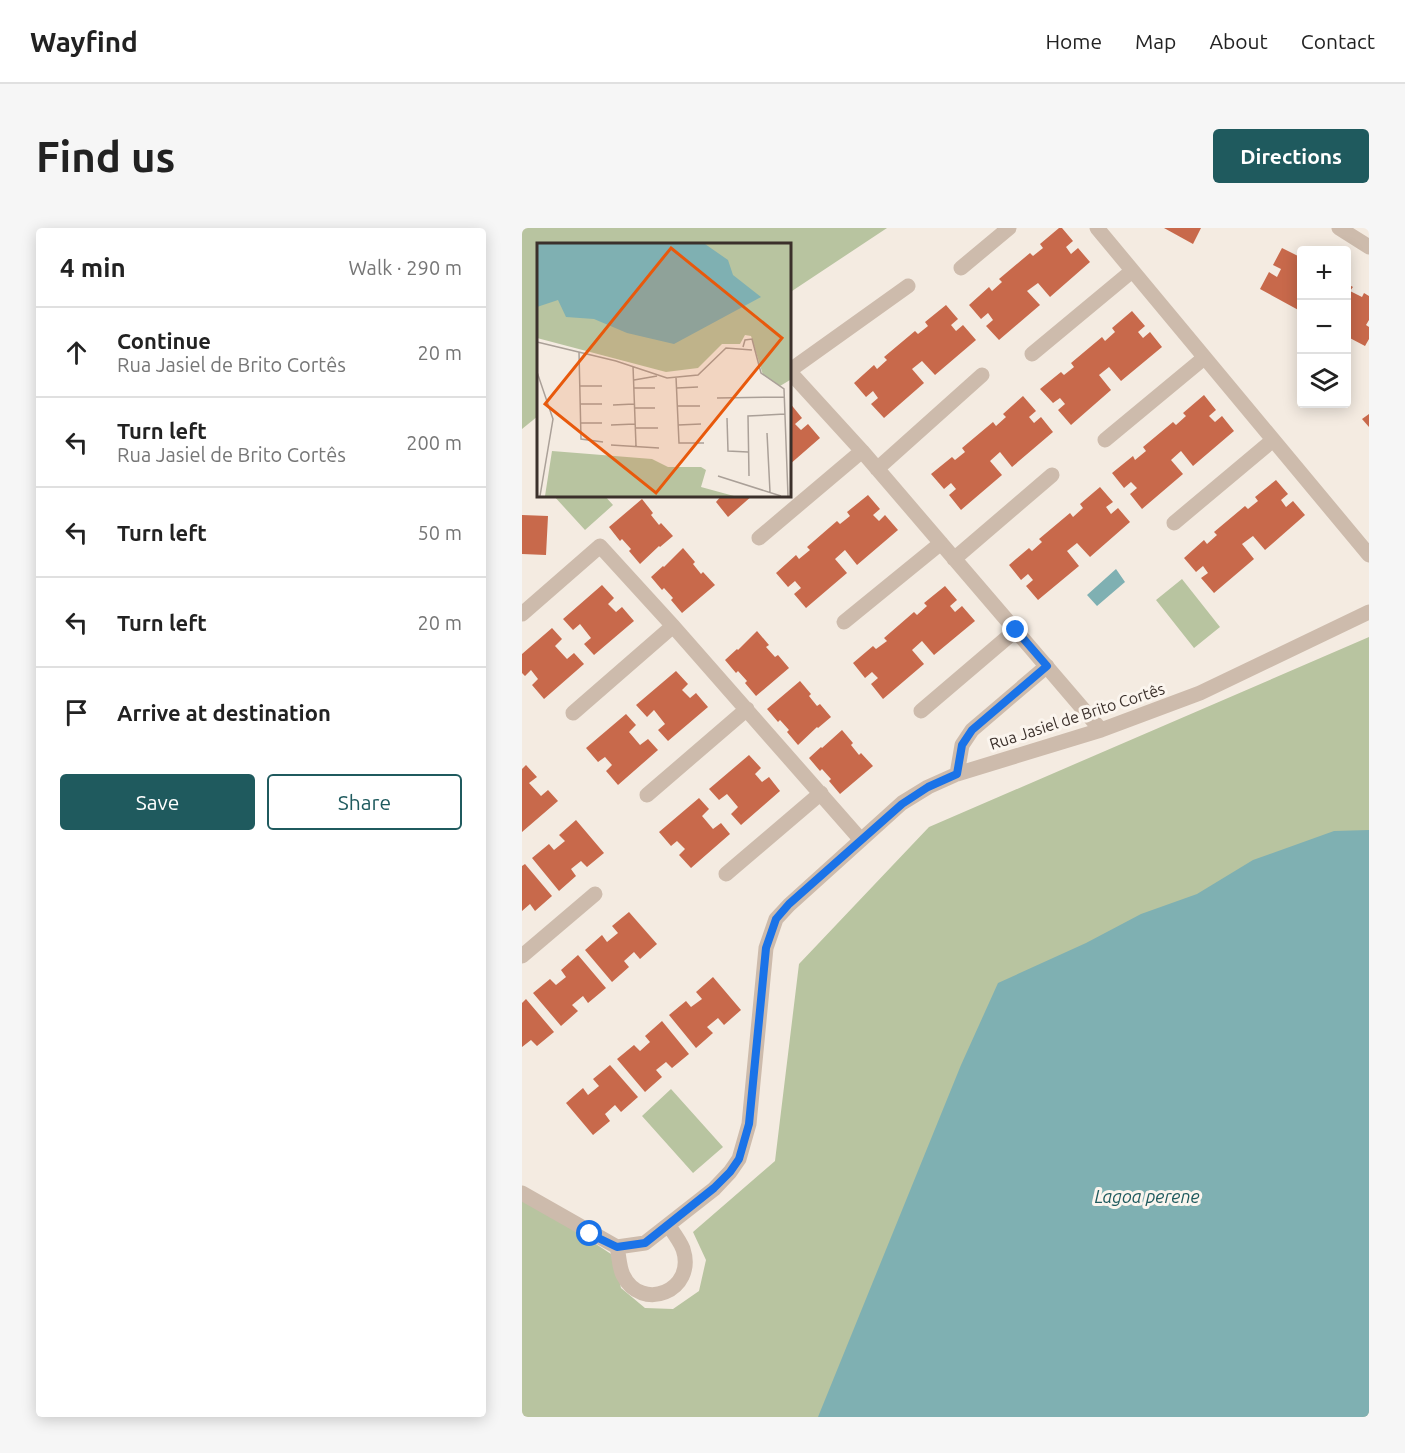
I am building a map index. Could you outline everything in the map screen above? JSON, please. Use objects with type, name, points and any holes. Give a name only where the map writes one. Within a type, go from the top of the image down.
[{"type":"street","points":[[960,268],[1009,228]]},
{"type":"street","points":[[1097,228],[1369,555]]},
{"type":"street","points":[[1339,228],[1369,247]]},
{"type":"street","points":[[1032,354],[1132,271]]},
{"type":"street","points":[[790,370],[908,286]]},
{"type":"street","points":[[1105,440],[1204,357]]},
{"type":"street","points":[[790,372],[862,451],[1101,730]]},
{"type":"street","points":[[877,469],[982,375]]},
{"type":"street","points":[[1174,523],[1273,440]]},
{"type":"street","points":[[759,538],[862,451]]},
{"type":"street","points":[[954,559],[1052,475]]},
{"type":"street","points":[[844,622],[941,543]]},
{"type":"street","points":[[522,614],[600,546],[861,840]]},
{"type":"street","name":"Rua Jasiel de Brito Cortês","points":[[617,1247],[645,1243],[714,1188],[739,1159],[749,1124],[766,948],[776,919],[789,904],[902,804],[928,787],[957,774],[1101,730],[1200,693],[1369,612]]},
{"type":"street","points":[[573,713],[673,626]]},
{"type":"street","points":[[921,711],[1016,630]]},
{"type":"street","points":[[957,774],[962,745],[972,730],[1047,666]]},
{"type":"street","points":[[647,795],[747,709]]},
{"type":"street","points":[[726,874],[821,793]]},
{"type":"street","points":[[522,956],[595,894]]},
{"type":"street","points":[[522,1193],[617,1247],[623,1275],[636,1291],[656,1296],[675,1287],[686,1269],[683,1248],[668,1225]]},
{"type":"green space","points":[[522,228],[887,228],[790,292],[790,243],[537,243],[537,417],[522,429]]},
{"type":"green space","points":[[554,496],[605,496],[613,505],[585,530]]},
{"type":"green space","points":[[1182,579],[1220,627],[1194,648],[1156,600]]},
{"type":"green space","points":[[1369,637],[1369,1417],[522,1417],[522,1195],[614,1256],[621,1288],[645,1308],[673,1309],[699,1291],[706,1260],[693,1232],[775,1161],[799,964],[929,827]]},
{"type":"green space","points":[[671,1089],[723,1147],[693,1173],[642,1116]]},
{"type":"water","points":[[1116,569],[1125,582],[1097,606],[1087,595]]},
{"type":"water","name":"Lagoa perene","points":[[1369,830],[1369,1417],[818,1417],[961,1065],[998,983],[1086,943],[1141,914],[1197,894],[1253,860],[1334,831]]},
{"type":"building","points":[[1062,228],[1073,241],[1066,247],[1071,254],[1078,248],[1090,262],[1050,297],[1038,283],[1027,291],[1040,305],[999,340],[986,326],[993,320],[988,313],[981,319],[969,305],[989,287],[992,291],[1002,282],[999,279],[1030,253],[1033,256],[1043,248],[1040,244]]},
{"type":"building","points":[[1164,228],[1201,228],[1193,244]]},
{"type":"building","points":[[1282,248],[1297,256],[1297,309],[1260,289],[1269,272],[1277,277],[1281,269],[1273,265]]},
{"type":"building","points":[[1351,292],[1362,297],[1364,293],[1369,296],[1369,320],[1366,325],[1369,327],[1369,339],[1365,346],[1351,339]]},
{"type":"building","points":[[946,305],[958,319],[951,325],[956,331],[963,325],[976,340],[935,375],[922,361],[912,369],[924,383],[884,418],[871,404],[878,398],[873,391],[866,397],[854,383],[874,365],[877,369],[887,360],[884,357],[915,331],[918,334],[928,326],[925,322]]},
{"type":"building","points":[[1132,311],[1145,326],[1138,332],[1143,338],[1150,332],[1162,347],[1121,381],[1109,367],[1099,375],[1111,390],[1071,425],[1058,410],[1065,404],[1060,398],[1053,403],[1040,389],[1061,372],[1064,375],[1074,367],[1071,363],[1102,337],[1105,341],[1115,332],[1112,328]]},
{"type":"building","points":[[1204,395],[1216,410],[1209,416],[1215,422],[1222,416],[1234,431],[1193,466],[1181,451],[1171,460],[1183,474],[1142,509],[1130,494],[1137,488],[1131,482],[1124,488],[1112,473],[1133,456],[1135,460],[1146,451],[1143,447],[1173,422],[1176,425],[1186,416],[1183,413]]},
{"type":"building","points":[[1023,396],[1036,411],[1029,417],[1034,423],[1041,417],[1053,432],[1012,467],[1000,452],[990,461],[1002,475],[961,510],[949,495],[956,489],[951,483],[944,489],[931,474],[952,457],[955,460],[965,452],[962,448],[993,422],[996,426],[1006,417],[1003,414]]},
{"type":"building","points":[[790,403],[802,418],[795,424],[801,430],[808,424],[820,438],[790,464]]},
{"type":"building","points":[[1369,414],[1369,427],[1362,419]]},
{"type":"building","points":[[1276,480],[1288,494],[1281,500],[1286,507],[1293,501],[1305,515],[1265,550],[1253,536],[1242,544],[1254,559],[1214,593],[1201,578],[1208,573],[1203,566],[1196,572],[1184,558],[1204,540],[1207,544],[1217,535],[1214,532],[1245,506],[1248,509],[1258,501],[1255,497]]},
{"type":"building","points":[[1100,487],[1113,502],[1106,507],[1111,514],[1118,508],[1130,522],[1090,557],[1077,543],[1067,551],[1079,566],[1038,600],[1026,586],[1033,580],[1028,574],[1021,580],[1009,565],[1029,548],[1032,551],[1042,542],[1039,539],[1070,513],[1073,517],[1083,508],[1080,504]]},
{"type":"building","points":[[868,495],[880,509],[873,515],[879,521],[885,515],[898,530],[857,565],[845,550],[835,559],[847,573],[806,608],[794,594],[801,588],[795,581],[788,587],[776,573],[796,555],[799,559],[810,550],[807,547],[837,521],[840,524],[850,516],[847,512]]},
{"type":"building","points":[[721,496],[752,496],[728,517],[716,502]]},
{"type":"building","points":[[642,499],[659,525],[661,523],[673,536],[640,564],[629,551],[631,549],[622,539],[620,541],[609,527]]},
{"type":"building","points":[[522,515],[548,516],[546,555],[522,554]]},
{"type":"building","points":[[683,548],[695,562],[693,564],[701,574],[703,572],[715,585],[682,613],[671,600],[673,598],[664,588],[662,590],[651,577]]},
{"type":"building","points":[[602,585],[614,598],[608,604],[616,612],[622,607],[634,621],[594,655],[584,644],[591,638],[580,624],[573,630],[563,619]]},
{"type":"building","points":[[945,586],[957,600],[950,606],[955,612],[962,606],[975,621],[934,655],[922,641],[912,650],[924,664],[883,699],[871,684],[878,678],[872,672],[865,678],[853,663],[873,646],[876,649],[887,641],[884,638],[914,612],[917,615],[927,606],[924,603]]},
{"type":"building","points":[[552,628],[562,639],[555,646],[567,659],[574,653],[584,664],[544,699],[532,685],[538,679],[531,670],[525,676],[522,673],[522,654]]},
{"type":"building","points":[[757,631],[769,645],[766,647],[775,657],[778,655],[789,668],[756,696],[745,683],[747,681],[738,671],[736,673],[725,660]]},
{"type":"building","points":[[676,671],[688,684],[682,690],[690,698],[696,693],[708,707],[668,741],[658,730],[665,724],[654,710],[647,717],[636,705]]},
{"type":"building","points":[[800,681],[817,706],[820,704],[831,717],[798,745],[787,732],[789,730],[780,720],[778,722],[767,709]]},
{"type":"building","points":[[626,714],[636,725],[629,732],[640,745],[648,739],[658,750],[618,785],[606,771],[612,765],[605,757],[598,762],[586,748]]},
{"type":"building","points":[[842,730],[859,755],[861,753],[873,766],[840,794],[829,781],[831,779],[822,769],[820,771],[809,758]]},
{"type":"building","points":[[749,755],[761,768],[755,774],[762,782],[769,777],[780,791],[741,825],[731,814],[738,807],[727,794],[719,800],[709,789]]},
{"type":"building","points":[[526,765],[537,777],[529,783],[541,796],[548,790],[558,801],[522,832],[522,769]]},
{"type":"building","points":[[699,798],[709,809],[702,816],[713,829],[721,823],[730,834],[691,868],[679,855],[685,849],[677,841],[671,846],[659,832]]},
{"type":"building","points":[[576,820],[604,853],[587,867],[581,861],[571,869],[576,876],[559,891],[532,858],[549,844],[554,850],[565,841],[559,835]]},
{"type":"building","points":[[525,864],[552,896],[535,911],[530,904],[522,911],[522,866]]},
{"type":"building","points":[[629,912],[657,944],[640,959],[634,952],[624,961],[629,967],[612,982],[585,950],[602,935],[607,942],[618,933],[612,926]]},
{"type":"building","points":[[578,955],[606,988],[588,1003],[583,996],[572,1005],[578,1011],[561,1026],[533,993],[550,979],[556,985],[566,977],[561,970]]},
{"type":"building","points":[[713,977],[741,1010],[724,1025],[718,1018],[707,1027],[713,1033],[696,1048],[669,1015],[686,1001],[691,1007],[702,999],[696,992]]},
{"type":"building","points":[[526,999],[554,1032],[537,1046],[531,1040],[522,1047],[522,1003]]},
{"type":"building","points":[[662,1021],[689,1054],[672,1068],[666,1062],[656,1070],[662,1077],[645,1092],[617,1059],[634,1045],[640,1051],[650,1042],[645,1036]]},
{"type":"building","points":[[610,1065],[638,1097],[621,1112],[615,1105],[605,1114],[610,1121],[593,1135],[566,1103],[583,1088],[588,1095],[599,1086],[593,1079]]},
{"type":"route","points":[[590,1234],[617,1247],[645,1243],[714,1188],[730,1172],[739,1159],[749,1124],[766,948],[776,919],[789,904],[902,804],[928,787],[957,774],[962,745],[972,730],[1047,666],[1016,630]]}]
